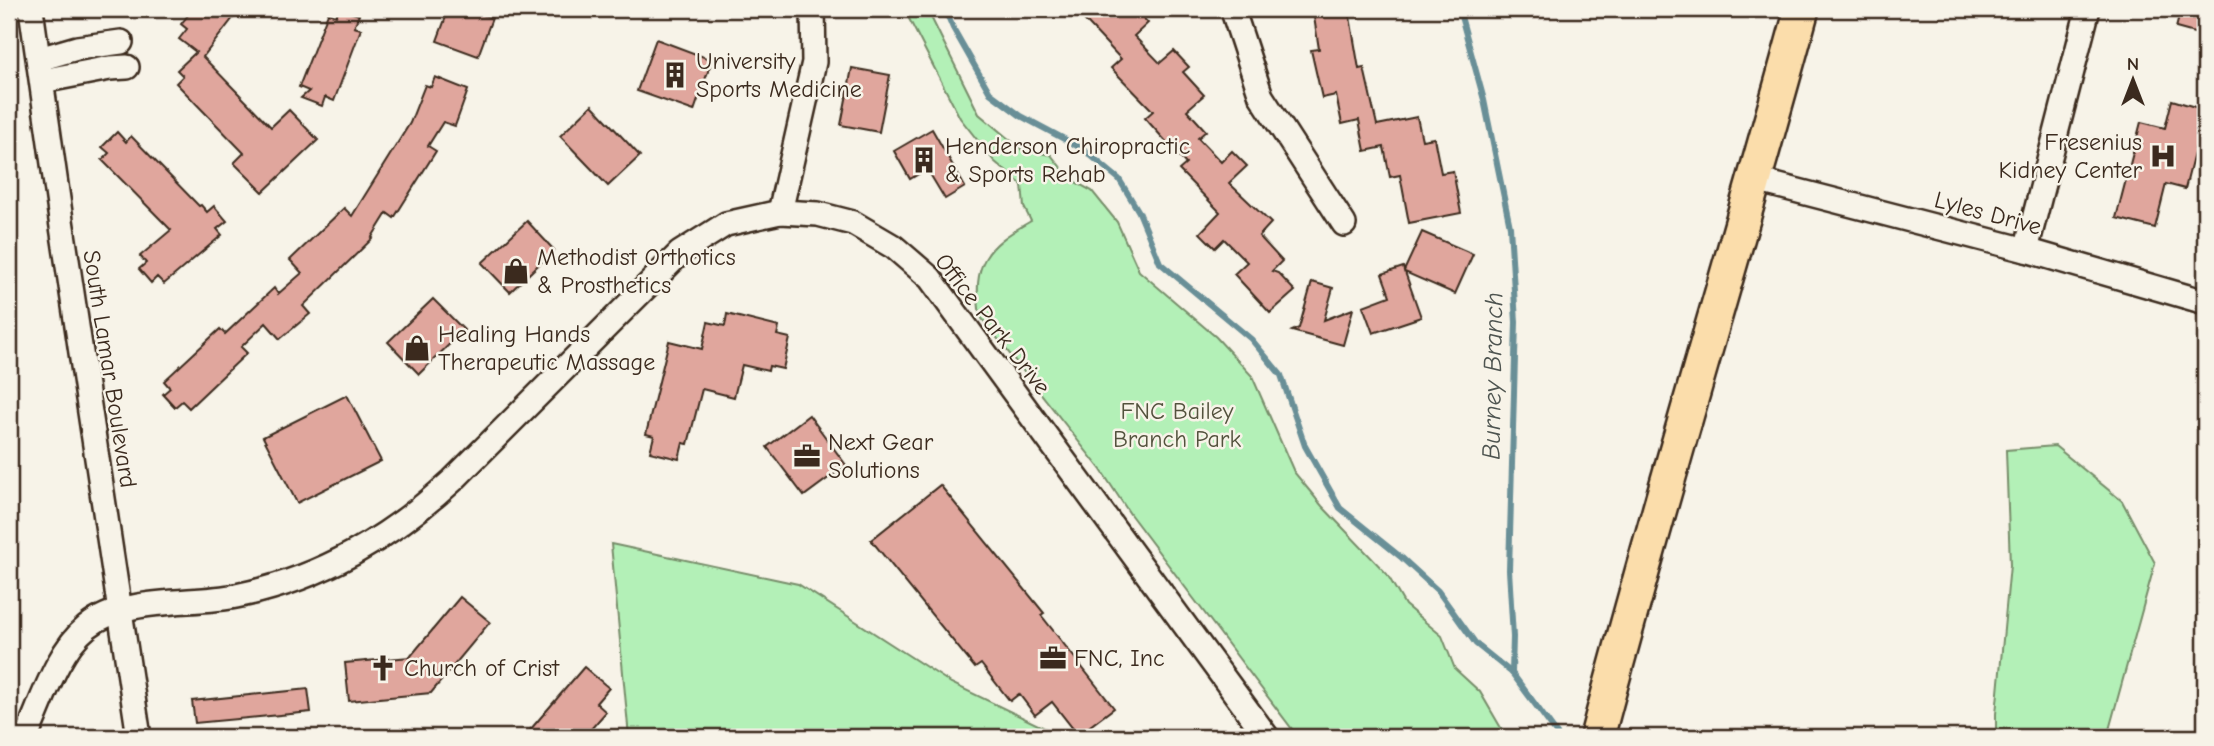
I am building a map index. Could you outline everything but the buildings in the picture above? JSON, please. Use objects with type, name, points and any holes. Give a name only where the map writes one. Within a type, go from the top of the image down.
[{"type":"highway","points":[[1597,737],[1635,590],[1756,180],[1802,9]]},
{"type":"street","name":"South Lamar Boulevard","points":[[31,9],[139,737]]},
{"type":"street","points":[[780,212],[814,62],[813,9]]},
{"type":"street","points":[[2026,250],[2088,9]]},
{"type":"street","points":[[1230,10],[1261,96],[1344,224]]},
{"type":"street","points":[[36,34],[77,48]]},
{"type":"street","points":[[41,70],[77,48],[121,42]]},
{"type":"street","points":[[41,70],[127,67]]},
{"type":"street","name":"Lyles Drive","points":[[1756,180],[2026,250],[2205,302]]},
{"type":"street","name":"Office Park Drive","points":[[120,609],[235,596],[294,581],[336,563],[417,513],[680,253],[726,224],[780,212],[818,214],[853,223],[894,247],[930,278],[1267,737]]},
{"type":"street","points":[[26,737],[67,647],[88,625],[120,609]]},
{"type":"green space","name":"FNC Bailey Branch Park","points":[[904,9],[927,9],[979,114],[1022,150],[1051,155],[1070,179],[1092,191],[1117,222],[1139,271],[1216,337],[1252,376],[1294,472],[1322,506],[1387,574],[1405,605],[1442,636],[1455,669],[1480,692],[1504,733],[1510,737],[1298,737],[1130,514],[1101,470],[980,316],[978,282],[985,258],[1002,239],[1031,221],[1024,207],[1022,185],[994,161],[960,118]]},
{"type":"green space","points":[[2055,446],[2122,501],[2155,563],[2107,737],[1996,737],[2010,565],[2006,450]]},
{"type":"green space","points":[[611,544],[798,584],[951,683],[1063,737],[629,737]]},
{"type":"waterway","points":[[945,9],[990,93],[1021,116],[1083,149],[1119,179],[1139,212],[1160,263],[1251,339],[1281,375],[1305,446],[1340,508],[1438,591],[1476,644],[1512,673],[1557,734]]},
{"type":"waterway","name":"Burney Branch","points":[[1459,9],[1484,100],[1510,227],[1516,322],[1509,570],[1512,673]]},
{"type":"place","name":"University Sports Medicine","points":[[675,75]]},
{"type":"place","name":"Fresenius Kidney Center","points":[[2163,156]]},
{"type":"place","name":"Henderson Chiropractic & Sports Rehab","points":[[924,160]]},
{"type":"place","name":"Methodist Orthotics & Prosthetics","points":[[516,271]]},
{"type":"place","name":"Healing Hands Therapeutic Massage","points":[[417,348]]},
{"type":"place","name":"Next Gear Solutions","points":[[807,456]]},
{"type":"place","name":"FNC, Inc","points":[[1053,658]]},
{"type":"place","name":"Church of Crist","points":[[383,668]]}]
